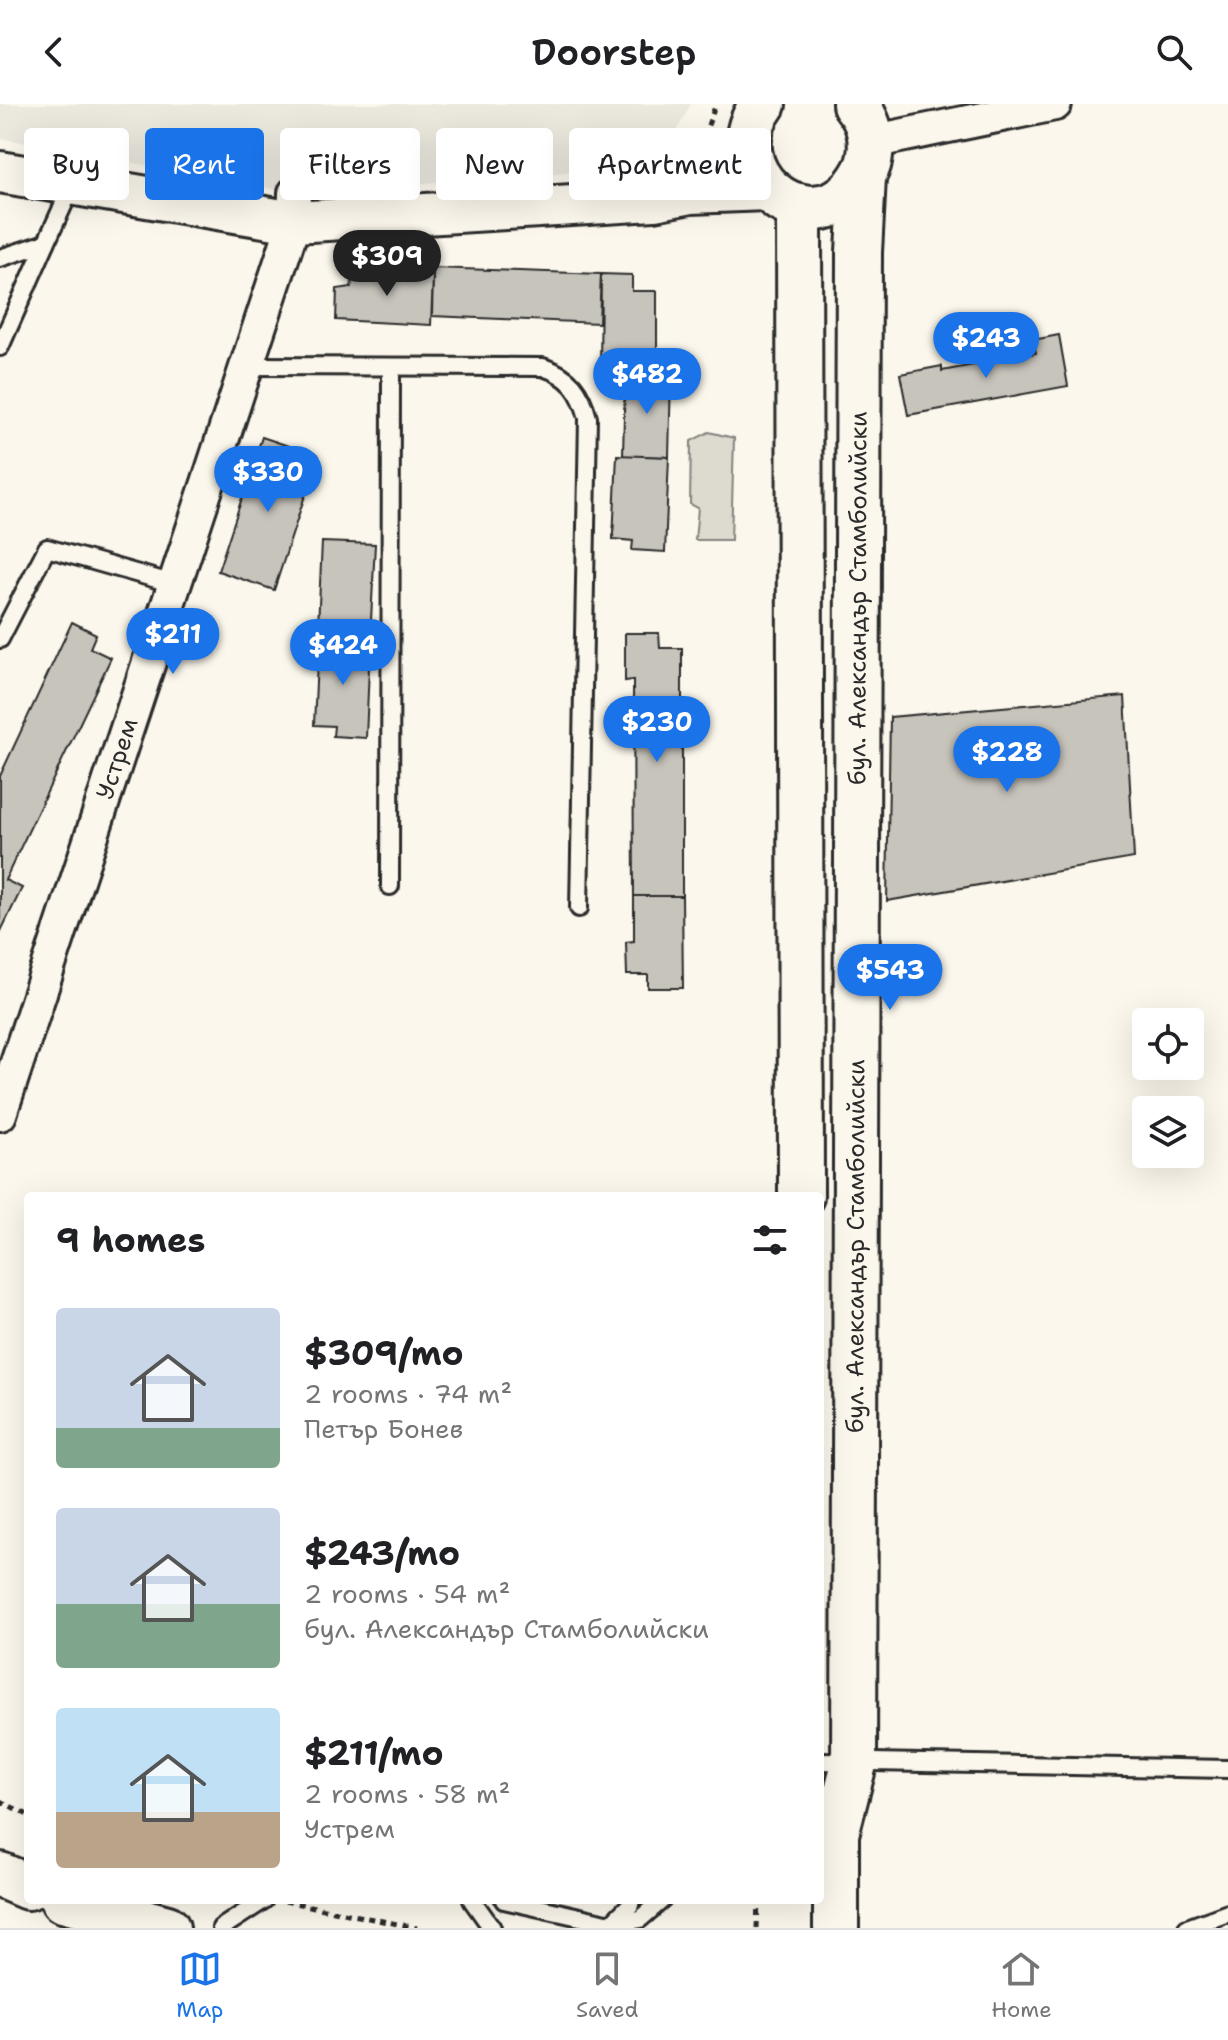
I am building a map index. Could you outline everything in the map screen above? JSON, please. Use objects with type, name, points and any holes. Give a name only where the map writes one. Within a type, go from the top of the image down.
[{"type":"main road","points":[[756,122],[749,158],[755,175],[783,198],[817,206],[835,202],[851,191],[863,141]]},
{"type":"main road","name":"бул. Александър Стамболийски","points":[[836,1928],[825,1821],[837,1763],[863,141]]},
{"type":"main road","points":[[783,198],[801,1192]]},
{"type":"main road","points":[[0,1875],[24,1885]]},
{"type":"main road","points":[[78,1904],[167,1928]]},
{"type":"street","points":[[863,141],[1055,104]]},
{"type":"street","points":[[0,172],[24,176]]},
{"type":"street","points":[[129,191],[294,207],[654,200]]},
{"type":"street","points":[[771,197],[783,198]]},
{"type":"street","name":"Устрем","points":[[0,1114],[246,366],[294,207]]},
{"type":"lane","points":[[0,347],[66,200]]},
{"type":"lane","points":[[0,258],[46,243]]},
{"type":"lane","points":[[246,366],[543,367],[560,373],[575,385],[584,400],[588,418],[579,908]]},
{"type":"lane","points":[[390,886],[391,367]]},
{"type":"lane","points":[[0,639],[47,548],[174,584]]},
{"type":"lane","points":[[837,1763],[1228,1769]]},
{"type":"lane","points":[[221,1928],[258,1904]]},
{"type":"lane","points":[[475,1904],[492,1928]]},
{"type":"lane","points":[[522,1904],[611,1924],[640,1919],[657,1904]]},
{"type":"lane","points":[[611,1924],[630,1904]]},
{"type":"lane","points":[[1187,1928],[1228,1913]]},
{"type":"path","points":[[707,128],[716,104]]},
{"type":"path","points":[[0,1801],[24,1813]]},
{"type":"path","points":[[300,1904],[417,1928]]},
{"type":"path","points":[[757,1928],[758,1904]]},
{"type":"shaded area","points":[[0,104],[691,104],[678,128],[569,128],[569,172],[553,173],[553,128],[436,128],[436,182],[420,183],[420,128],[280,128],[280,190],[264,187],[264,128],[145,128],[145,165],[129,162],[129,128],[24,128],[24,142],[0,138]]},
{"type":"shaded area","points":[[709,432],[734,438],[731,540],[695,540],[698,508],[690,504],[691,441]]},
{"type":"building","points":[[433,268],[601,274],[599,323],[432,316]]},
{"type":"building","points":[[354,269],[433,274],[431,325],[336,320],[337,289],[351,287]]},
{"type":"building","points":[[601,274],[632,275],[632,291],[657,291],[657,375],[600,374]]},
{"type":"building","points":[[1059,335],[1068,386],[908,415],[900,374],[942,366],[942,371],[1036,353],[1033,340]]},
{"type":"building","points":[[625,374],[671,376],[669,457],[623,456]]},
{"type":"building","points":[[262,437],[318,456],[274,590],[218,571]]},
{"type":"building","points":[[617,455],[669,457],[665,552],[632,550],[633,541],[613,539]]},
{"type":"building","points":[[322,542],[375,544],[370,639],[337,637],[338,627],[318,626]]},
{"type":"building","points":[[72,622],[96,634],[90,648],[111,658],[5,880],[22,888],[0,933],[0,776]]},
{"type":"building","points":[[625,633],[659,633],[660,648],[682,648],[682,896],[634,896],[633,680],[625,681]]},
{"type":"building","points":[[318,640],[370,643],[366,738],[333,736],[334,726],[314,725]]},
{"type":"building","points":[[1125,696],[1134,858],[887,901],[890,717]]},
{"type":"building","points":[[634,896],[682,896],[683,988],[648,988],[648,975],[627,975],[626,942],[634,941]]}]
